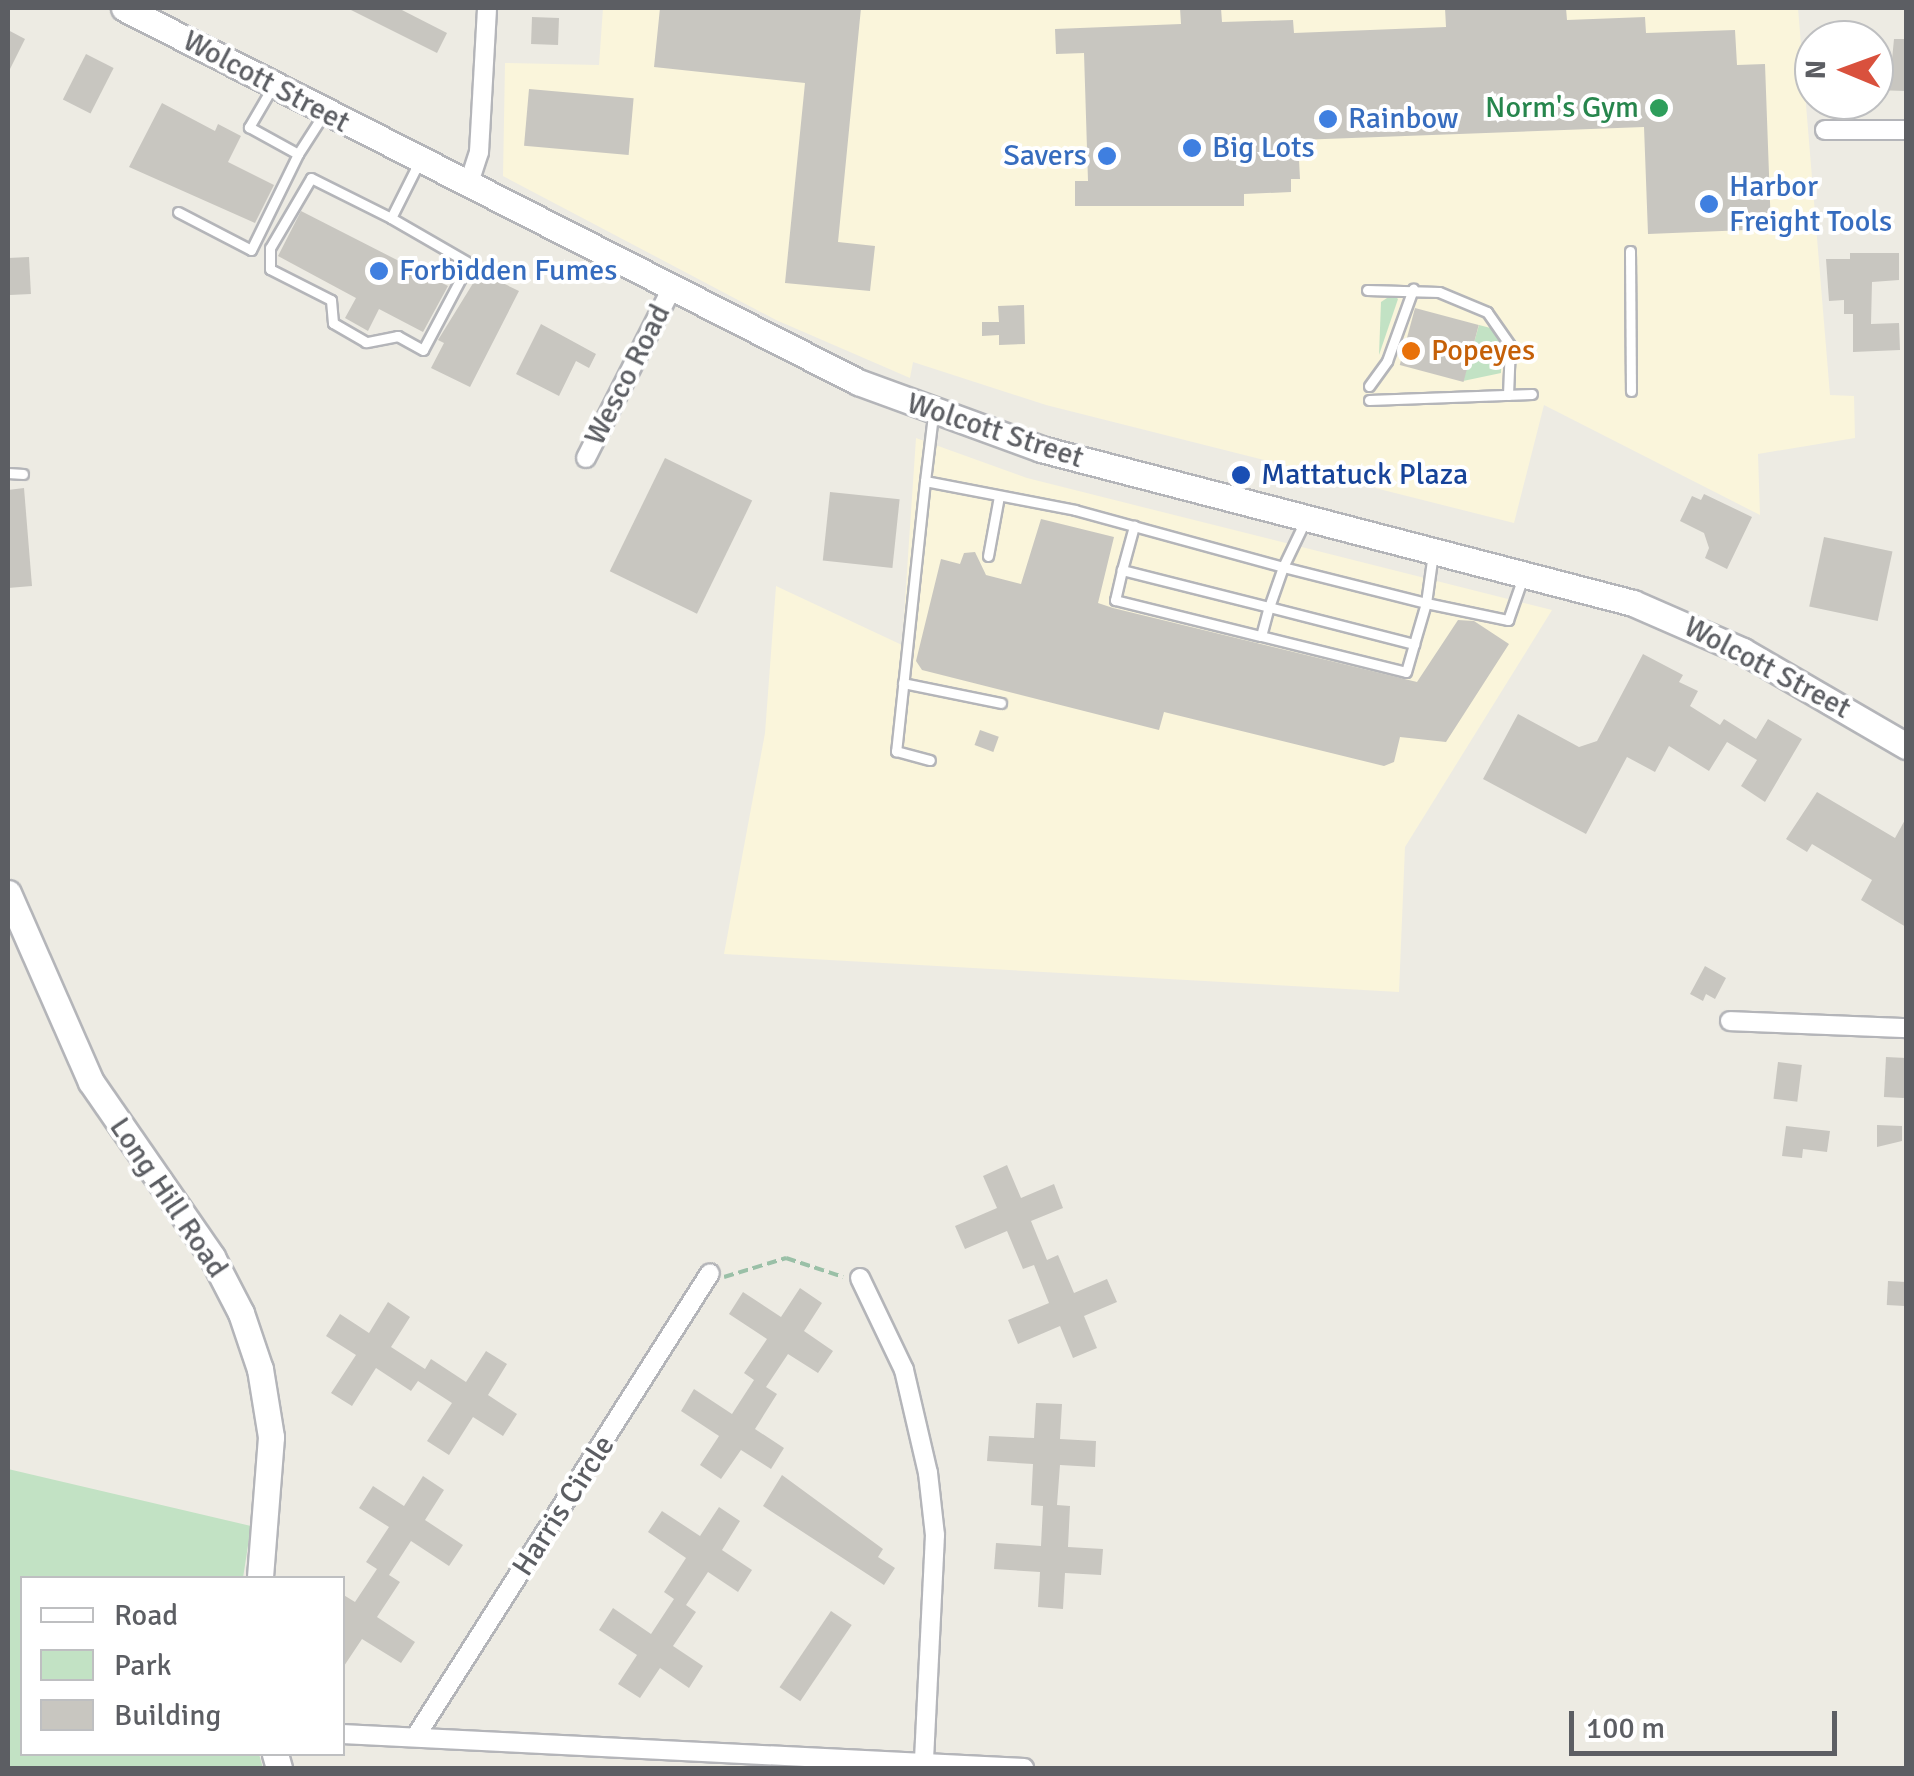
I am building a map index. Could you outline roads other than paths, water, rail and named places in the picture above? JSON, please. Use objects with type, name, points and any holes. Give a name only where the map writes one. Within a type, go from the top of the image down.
[{"type":"main road","name":"Wolcott Street","points":[[124,8],[821,367],[1040,449],[1615,597],[1700,630],[1906,746]]},
{"type":"main road","name":"Long Hill Road","points":[[8,893],[91,1082],[212,1258],[246,1328],[271,1437],[260,1576]]},
{"type":"street","points":[[468,186],[479,152],[488,8]]},
{"type":"street","points":[[1826,130],[1906,130]]},
{"type":"street","name":"Wesco Road","points":[[586,458],[670,292]]},
{"type":"street","points":[[1730,1021],[1906,1028]]},
{"type":"street","name":"Harris Circle","points":[[416,1736],[710,1274]]},
{"type":"street","points":[[860,1278],[904,1370],[928,1473],[936,1535],[924,1764]]},
{"type":"street","points":[[345,1734],[1024,1768]]},
{"type":"lane","points":[[273,86],[250,127],[298,154]]},
{"type":"lane","points":[[178,212],[251,250],[298,154],[324,112]]},
{"type":"lane","points":[[392,218],[419,161]]},
{"type":"lane","points":[[311,178],[392,218],[469,263],[422,350],[398,336],[366,342],[333,323],[331,300],[270,269],[270,248],[311,178]]},
{"type":"lane","points":[[1630,252],[1631,392]]},
{"type":"lane","points":[[1369,386],[1388,362],[1413,289]]},
{"type":"lane","points":[[1367,290],[1413,289],[1455,298],[1504,328],[1508,395]]},
{"type":"lane","points":[[1369,400],[1532,394]]},
{"type":"lane","points":[[930,760],[896,751],[934,412]]},
{"type":"lane","points":[[8,473],[23,474]]},
{"type":"lane","points":[[925,482],[1134,526],[1508,620],[1524,574]]},
{"type":"lane","points":[[988,556],[999,496]]},
{"type":"lane","points":[[1261,636],[1283,566],[1307,518]]},
{"type":"lane","points":[[1134,526],[1115,600],[1406,672],[1426,602],[1434,550]]},
{"type":"lane","points":[[1122,570],[1414,644]]},
{"type":"lane","points":[[903,683],[1001,703]]},
{"type":"place","name":"Norm's Gym","points":[[1659,108]]},
{"type":"place","name":"Rainbow","points":[[1328,119]]},
{"type":"place","name":"Big Lots","points":[[1192,148]]},
{"type":"place","name":"Savers","points":[[1107,156]]},
{"type":"place","name":"Harbor Freight Tools","points":[[1709,204]]},
{"type":"place","name":"Forbidden Fumes","points":[[379,271]]},
{"type":"place","name":"Popeyes","points":[[1411,351]]},
{"type":"place","name":"Mattatuck Plaza","points":[[1241,475]]}]
